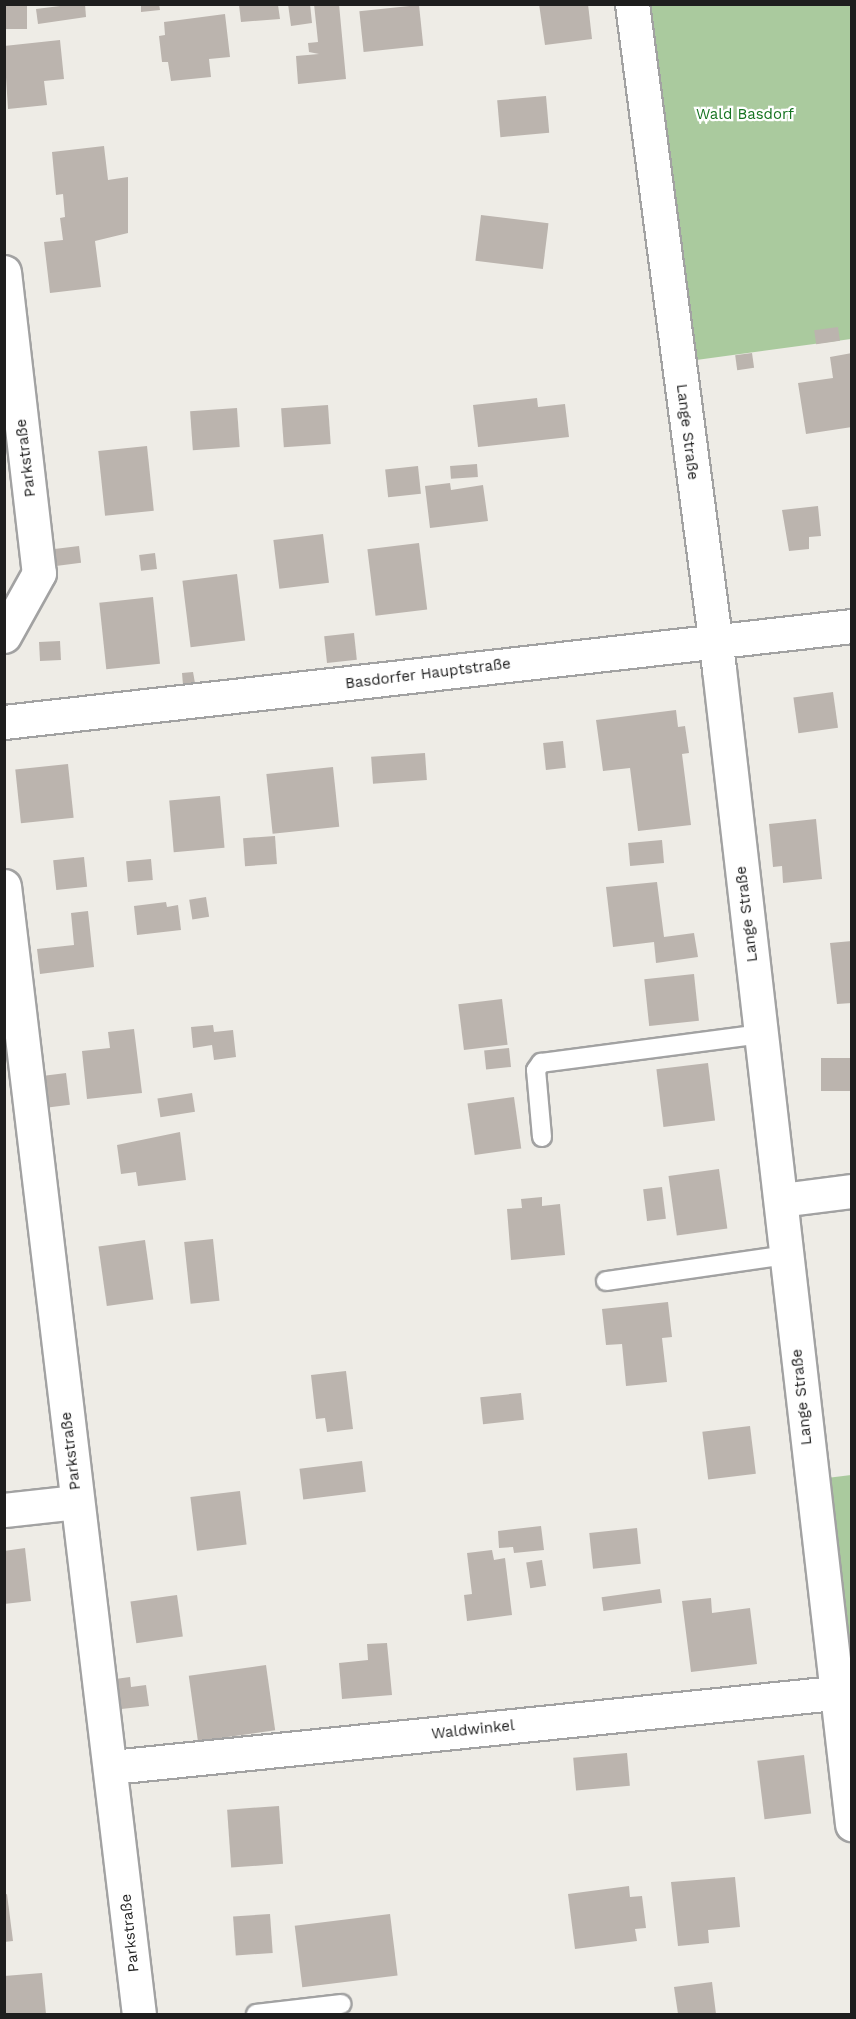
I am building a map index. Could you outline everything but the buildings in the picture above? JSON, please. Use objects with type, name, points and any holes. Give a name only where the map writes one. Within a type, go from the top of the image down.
[{"type":"street","name":"Lange Straße","points":[[632,4],[762,1034],[834,1693],[852,1824]]},
{"type":"street","name":"Parkstraße","points":[[4,272],[39,573],[4,636]]},
{"type":"street","name":"Basdorfer Hauptstraße","points":[[4,722],[852,626]]},
{"type":"street","name":"Parkstraße","points":[[4,886],[77,1502],[112,1767],[139,2014]]},
{"type":"street","points":[[781,1200],[852,1191]]},
{"type":"street","points":[[4,1510],[77,1502]]},
{"type":"street","name":"Waldwinkel","points":[[112,1767],[834,1693]]},
{"type":"lane","points":[[542,1137],[536,1070],[541,1063],[762,1034]]},
{"type":"lane","points":[[606,1281],[787,1256]]},
{"type":"lane","points":[[256,2014],[341,2004]]},
{"type":"green space","name":"Wald Basdorf","points":[[624,5],[851,5],[851,339],[667,364]]},
{"type":"green space","points":[[851,1475],[851,1781],[819,1479]]}]
